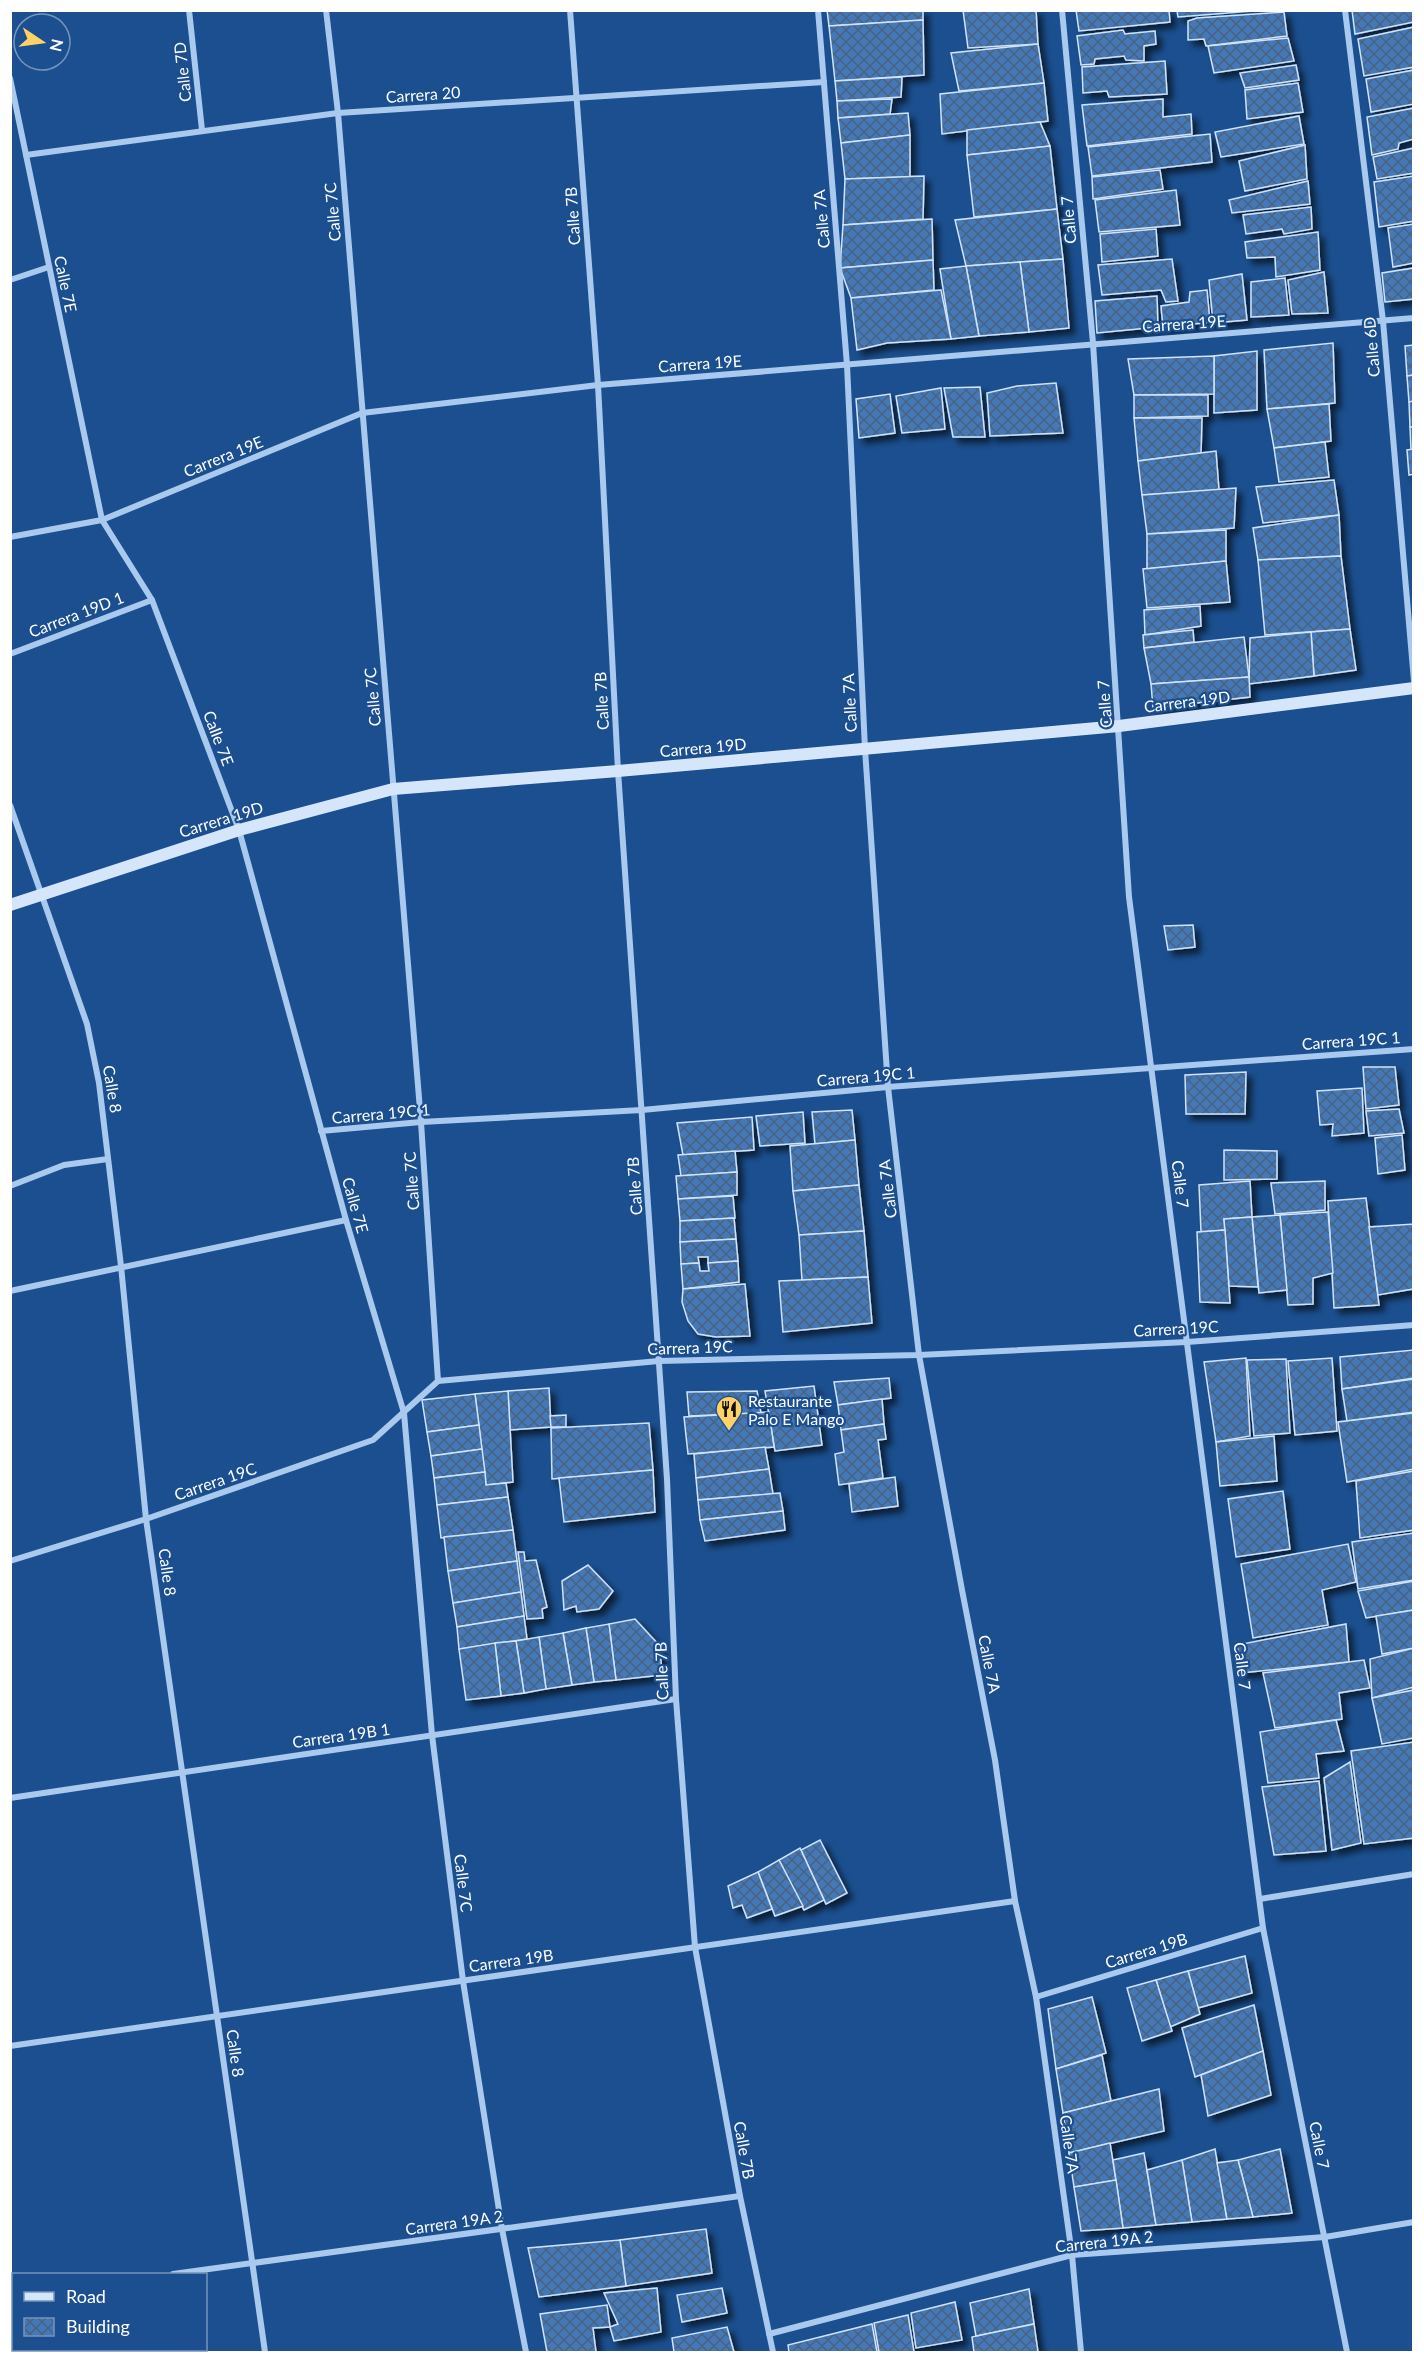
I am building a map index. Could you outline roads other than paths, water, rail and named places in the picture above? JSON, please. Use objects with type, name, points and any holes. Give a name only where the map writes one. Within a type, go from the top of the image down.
[{"type":"street","name":"Calle 7D","points":[[189,10],[202,130]]},
{"type":"street","name":"Calle 7C","points":[[326,10],[338,113],[421,1122],[438,1381]]},
{"type":"street","name":"Calle 7B","points":[[570,10],[598,385],[618,771],[667,1479],[676,1699],[695,1947],[740,2196],[773,2352]]},
{"type":"street","name":"Calle 7A","points":[[818,10],[847,365],[865,749],[888,1087],[919,1355],[995,1760],[1015,1901],[1036,1997],[1072,2255],[1081,2352]]},
{"type":"street","name":"Calle 7","points":[[1062,10],[1093,343],[1129,897],[1263,1928],[1347,2352]]},
{"type":"street","name":"Calle 6D","points":[[1345,10],[1383,321],[1413,681]]},
{"type":"street","name":"Calle 7E","points":[[10,78],[13,104],[26,155],[102,520],[152,600],[239,830],[346,1220],[404,1413]]},
{"type":"street","name":"Carrera 20","points":[[26,155],[338,113],[824,82]]},
{"type":"street","points":[[10,280],[49,267]]},
{"type":"street","name":"Carrera 19E","points":[[10,537],[102,520],[362,413],[598,385],[1413,318]]},
{"type":"street","name":"Carrera 19D 1","points":[[10,654],[152,600]]},
{"type":"street","name":"Carrera 19D","points":[[10,905],[239,830],[393,789],[1119,726],[1413,688]]},
{"type":"street","name":"Calle 8","points":[[10,805],[87,1024],[99,1083],[121,1266],[146,1519],[265,2352]]},
{"type":"street","name":"Carrera 19C 1","points":[[321,1131],[421,1122],[642,1110],[888,1087],[1413,1049]]},
{"type":"street","points":[[10,1186],[64,1165],[108,1159]]},
{"type":"street","points":[[10,1291],[346,1220]]},
{"type":"street","name":"Carrera 19C","points":[[10,1561],[146,1519],[373,1440],[438,1381],[659,1361],[919,1355],[1187,1342],[1413,1325]]},
{"type":"street","name":"Calle 7C","points":[[404,1413],[432,1735],[463,1980],[502,2229],[526,2352]]},
{"type":"street","name":"Carrera 19B 1","points":[[10,1798],[676,1699]]},
{"type":"street","points":[[1260,1899],[1413,1874]]},
{"type":"street","name":"Carrera 19B","points":[[10,2046],[1015,1901]]},
{"type":"street","name":"Carrera 19B","points":[[1036,1997],[1263,1928]]},
{"type":"street","name":"Carrera 19A 2","points":[[181,2273],[740,2196]]},
{"type":"street","name":"Carrera 19A 2","points":[[769,2334],[1072,2255],[1325,2237],[1413,2222]]},
{"type":"place","name":"Restaurante Palo E Mango","points":[[729,1432]]}]
